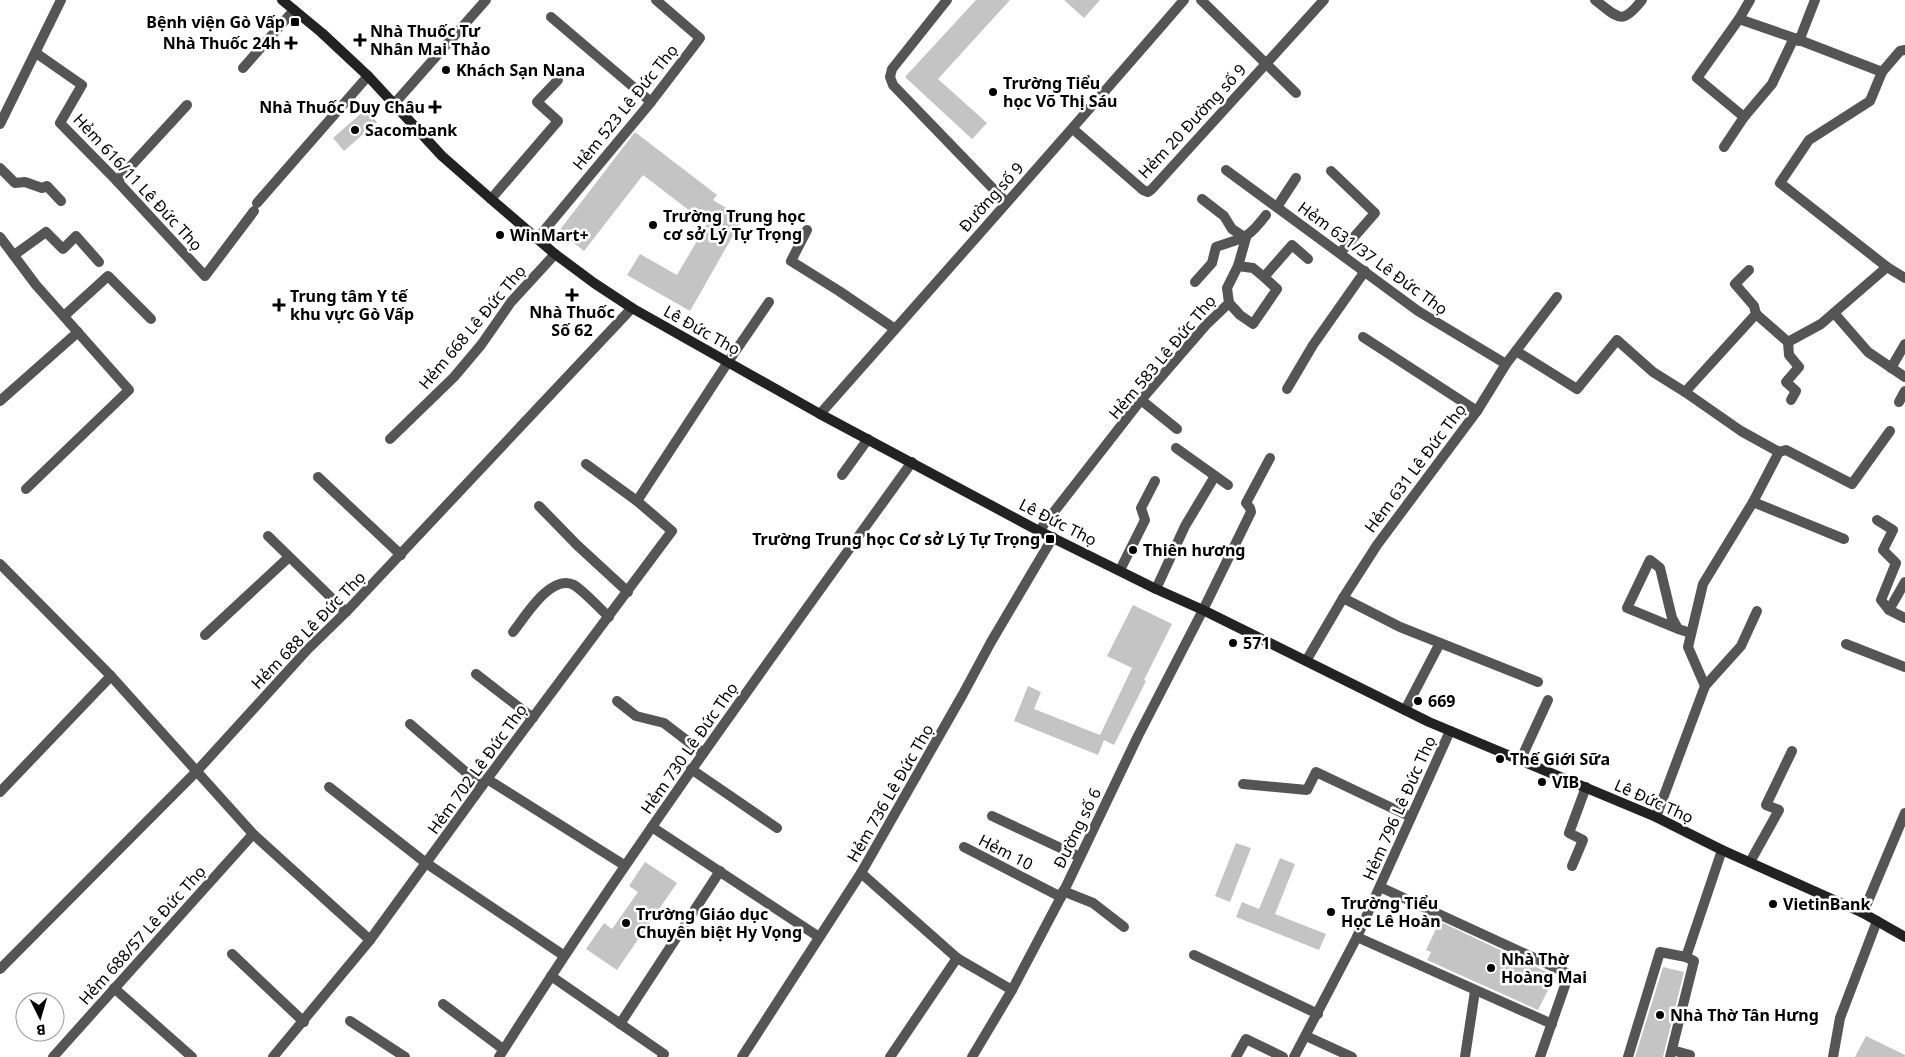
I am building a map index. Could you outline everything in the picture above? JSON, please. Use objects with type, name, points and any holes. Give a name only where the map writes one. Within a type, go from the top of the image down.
[{"type":"main road","name":"Lê Đức Thọ","points":[[282,0],[368,76],[442,156],[555,254],[632,308],[820,414],[1039,530],[1156,589],[1203,610],[1450,731],[1656,817],[1722,850],[1863,914],[1905,937]]},
{"type":"street","points":[[0,124],[61,0]]},
{"type":"street","points":[[394,104],[486,0]]},
{"type":"street","name":"Hẻm 523 Lê Đức Thọ","points":[[537,239],[651,102],[700,38],[656,0]]},
{"type":"street","points":[[947,0],[892,69],[890,77],[893,85],[1006,202]]},
{"type":"street","name":"Đường số 9","points":[[820,414],[1006,202],[1073,129],[1184,0]]},
{"type":"street","points":[[1201,0],[1268,63],[1296,93]]},
{"type":"street","name":"Hẻm 20 Đường số 9","points":[[1073,129],[1143,190],[1148,192],[1324,0]]},
{"type":"street","points":[[1595,0],[1618,16],[1625,17],[1631,14],[1642,0]]},
{"type":"street","points":[[1744,117],[1696,78],[1739,19],[1750,0]]},
{"type":"street","points":[[1724,146],[1744,117],[1772,84],[1815,0]]},
{"type":"street","points":[[243,68],[294,10]]},
{"type":"street","points":[[551,17],[651,102]]},
{"type":"street","points":[[1739,19],[1882,72]]},
{"type":"street","points":[[1905,50],[1900,51],[1882,72],[1870,101],[1810,140],[1780,183],[1887,267],[1905,278]]},
{"type":"street","name":"Hẻm 616/11 Lê Đức Thọ","points":[[36,53],[82,85],[60,124],[117,181],[205,276],[256,207],[368,76]]},
{"type":"street","points":[[491,199],[558,121],[537,102],[558,80]]},
{"type":"street","points":[[117,181],[187,105]]},
{"type":"street","points":[[0,168],[16,183],[25,182],[42,188],[47,186],[61,200]]},
{"type":"street","name":"Hẻm 631/37 Lê Đức Thọ","points":[[1226,170],[1418,311],[1506,364]]},
{"type":"street","points":[[1331,171],[1374,213],[1340,253]]},
{"type":"street","points":[[1276,207],[1296,178]]},
{"type":"street","points":[[1202,199],[1224,216],[1232,229],[1246,238]]},
{"type":"street","points":[[1195,282],[1212,263],[1216,247],[1246,238],[1255,230],[1266,215]]},
{"type":"street","points":[[807,230],[791,261],[839,291],[895,330]]},
{"type":"street","points":[[14,256],[46,232],[63,248],[76,236],[99,262]]},
{"type":"street","points":[[0,237],[36,285],[130,390],[26,489]]},
{"type":"street","name":"Hẻm 583 Lê Đức Thọ","points":[[1039,530],[1141,400],[1206,324],[1229,303],[1227,288],[1238,266],[1246,238]]},
{"type":"street","points":[[1264,277],[1292,245],[1308,259]]},
{"type":"street","name":"Hẻm 668 Lê Đức Thọ","points":[[390,439],[454,377],[481,345],[511,302],[555,254]]},
{"type":"street","points":[[1229,303],[1240,315],[1253,324],[1277,289],[1253,268],[1238,266]]},
{"type":"street","points":[[1788,342],[1821,324],[1887,267]]},
{"type":"street","points":[[1749,270],[1736,284],[1754,306],[1756,314],[1788,342],[1789,355],[1799,367],[1786,382],[1796,391],[1791,400]]},
{"type":"street","points":[[1287,389],[1313,345],[1365,272]]},
{"type":"street","points":[[64,316],[108,276],[150,319]]},
{"type":"street","name":"Hẻm 631 Lê Đức Thọ","points":[[1306,661],[1377,545],[1476,411],[1506,364],[1556,297]]},
{"type":"street","points":[[637,501],[769,302]]},
{"type":"street","name":"Hẻm 688 Lê Đức Thọ","points":[[0,969],[196,772],[308,649],[346,612],[632,308]]},
{"type":"street","points":[[1834,313],[1868,352],[1905,377]]},
{"type":"street","points":[[1685,392],[1756,314]]},
{"type":"street","points":[[1,399],[78,332]]},
{"type":"street","points":[[1363,337],[1476,411]]},
{"type":"street","points":[[1516,351],[1577,389],[1617,340],[1653,372],[1741,431],[1779,452],[1786,450],[1852,484],[1890,431]]},
{"type":"street","points":[[1891,368],[1905,344]]},
{"type":"street","points":[[1899,402],[1905,392]]},
{"type":"street","points":[[1141,400],[1177,429]]},
{"type":"street","points":[[842,475],[868,439]]},
{"type":"street","points":[[1176,448],[1228,485]]},
{"type":"street","points":[[1706,686],[1688,647],[1703,584],[1753,502],[1779,452]]},
{"type":"street","name":"Đường số 6","points":[[972,1057],[1012,990],[1062,894],[1138,736],[1251,512],[1246,502],[1270,458]]},
{"type":"street","name":"Hẻm 730 Lê Đức Thọ","points":[[501,1053],[624,865],[691,768],[912,462]]},
{"type":"street","name":"Hẻm 702 Lê Đức Thọ","points":[[273,1057],[304,1022],[370,940],[484,783],[672,531],[637,501],[586,464]]},
{"type":"street","points":[[1156,589],[1185,526],[1215,476]]},
{"type":"street","points":[[318,477],[401,554]]},
{"type":"street","points":[[1120,570],[1145,520],[1141,508],[1155,481]]},
{"type":"street","points":[[1753,502],[1844,539]]},
{"type":"street","points":[[539,506],[577,545],[628,592]]},
{"type":"street","points":[[1877,520],[1893,530],[1883,550],[1896,563],[1881,600],[1889,610],[1905,618]]},
{"type":"street","points":[[268,536],[346,612]]},
{"type":"street","name":"Hẻm 736 Lê Đức Thọ","points":[[742,1057],[862,872],[991,642],[1053,537]]},
{"type":"street","points":[[205,635],[289,557]]},
{"type":"street","points":[[1678,629],[1672,618],[1660,568],[1650,560],[1627,608],[1678,629],[1691,633]]},
{"type":"street","points":[[0,564],[111,676],[253,834],[370,940]]},
{"type":"street","points":[[513,632],[545,593],[553,586],[564,582],[574,586],[609,617]]},
{"type":"street","points":[[1889,610],[1905,582]]},
{"type":"street","points":[[1343,598],[1400,628],[1538,682]]},
{"type":"street","points":[[1656,817],[1706,686],[1741,646],[1757,611]]},
{"type":"street","points":[[1405,710],[1440,643]]},
{"type":"street","points":[[1846,644],[1905,667]]},
{"type":"street","points":[[476,674],[533,718]]},
{"type":"street","points":[[0,792],[111,676]]},
{"type":"street","points":[[617,700],[636,716],[664,724],[703,752]]},
{"type":"street","points":[[1520,761],[1548,700]]},
{"type":"street","points":[[410,724],[484,783],[624,865]]},
{"type":"street","name":"Hẻm 796 Lê Đức Thọ","points":[[1294,1057],[1357,937],[1450,731]]},
{"type":"street","points":[[1750,862],[1779,810],[1766,805],[1792,751]]},
{"type":"street","points":[[691,768],[777,828]]},
{"type":"street","points":[[1243,784],[1307,790],[1316,772],[1411,818]]},
{"type":"street","points":[[329,786],[426,864],[564,955]]},
{"type":"street","points":[[1572,866],[1583,840],[1568,833],[1586,787]]},
{"type":"street","points":[[1863,914],[1905,813]]},
{"type":"street","points":[[992,816],[1080,857]]},
{"type":"street","points":[[652,827],[819,937]]},
{"type":"street","name":"Hẻm 688/57 Lê Đức Thọ","points":[[53,1057],[253,834]]},
{"type":"street","name":"Hẻm 10","points":[[964,847],[1062,894],[1093,903],[1124,927]]},
{"type":"street","points":[[1686,957],[1722,850]]},
{"type":"street","points":[[620,1024],[720,871]]},
{"type":"street","points":[[862,872],[957,958],[1012,990]]},
{"type":"street","points":[[1380,887],[1569,974],[1540,1057]]},
{"type":"street","points":[[1833,1057],[1840,1018],[1877,921]]},
{"type":"street","points":[[1357,937],[1552,1024]]},
{"type":"street","points":[[1628,1057],[1660,952],[1686,957],[1694,961],[1671,1053],[1690,1055],[1689,1057]]},
{"type":"street","points":[[232,954],[304,1022]]},
{"type":"street","points":[[1194,954],[1318,1014]]},
{"type":"street","points":[[890,1057],[957,958]]},
{"type":"street","points":[[551,976],[663,1056]]},
{"type":"street","points":[[114,988],[192,1057]]},
{"type":"street","points":[[1465,1057],[1475,991]]},
{"type":"street","points":[[443,1004],[501,1053]]},
{"type":"street","points":[[350,1022],[405,1057]]},
{"type":"street","points":[[1306,1036],[1352,1057]]},
{"type":"street","points":[[1236,1057],[1246,1039],[1284,1057]]},
{"type":"building","points":[[976,0],[1010,0],[938,79],[987,123],[972,139],[905,77]]},
{"type":"building","points":[[1064,0],[1100,0],[1084,18]]},
{"type":"building","name":"Sacombank","points":[[366,109],[377,122],[344,151],[333,138]]},
{"type":"building","points":[[635,132],[717,195],[713,200],[743,218],[690,311],[627,275],[640,254],[677,275],[707,224],[643,175],[584,251],[559,231]]},
{"type":"building","points":[[1133,605],[1172,624],[1114,745],[1104,740],[1098,755],[1014,721],[1028,686],[1041,692],[1034,709],[1100,735],[1132,668],[1107,656]]},
{"type":"building","points":[[1236,843],[1251,848],[1230,902],[1215,896]]},
{"type":"building","points":[[1280,858],[1295,864],[1275,914],[1326,934],[1319,950],[1236,917],[1242,902],[1259,909]]},
{"type":"building","points":[[645,862],[677,883],[617,970],[586,949],[604,923],[612,929],[638,892],[629,886]]},
{"type":"building","name":"Nhà Thờ Hoàng Mai","points":[[1443,923],[1555,976],[1538,1010],[1427,960],[1431,952],[1426,950],[1436,929],[1439,930]]},
{"type":"building","name":"Nhà Thờ Tân Hưng","points":[[1663,967],[1684,972],[1663,1057],[1635,1057]]},
{"type":"building","points":[[1866,1036],[1905,1055],[1905,1057],[1855,1057]]},
{"type":"place","name":"Bệnh viện Gò Vấp","points":[[295,22]]},
{"type":"place","name":"Nhà Thuốc Tư Nhân Mai Thảo","points":[[360,40]]},
{"type":"place","name":"Nhà Thuốc 24h","points":[[291,43]]},
{"type":"place","name":"Khách Sạn Nana","points":[[446,70]]},
{"type":"place","name":"Trường Tiểu học Võ Thị Sáu","points":[[993,92]]},
{"type":"place","name":"Nhà Thuốc Duy Châu","points":[[435,107]]},
{"type":"place","name":"Sacombank","points":[[355,130]]},
{"type":"place","name":"Trường Trung học cơ sở Lý Tự Trọng","points":[[653,225]]},
{"type":"place","name":"WinMart+","points":[[500,235]]},
{"type":"place","name":"Nhà Thuốc Số 62","points":[[572,295]]},
{"type":"place","name":"Trung tâm Y tế khu vực Gò Vấp","points":[[279,305]]},
{"type":"place","name":"Trường Trung học Cơ sở Lý Tự Trọng","points":[[1050,539]]},
{"type":"place","name":"Thiên hương","points":[[1133,550]]},
{"type":"place","name":"571","points":[[1233,643]]},
{"type":"place","name":"669","points":[[1418,701]]},
{"type":"place","name":"Thế Giới Sữa","points":[[1500,759]]},
{"type":"place","name":"VIB","points":[[1542,782]]},
{"type":"place","name":"VietinBank","points":[[1773,904]]},
{"type":"place","name":"Trường Tiểu Học Lê Hoàn","points":[[1331,912]]},
{"type":"place","name":"Trường Giáo dục Chuyên biệt Hy Vọng","points":[[626,923]]},
{"type":"place","name":"Nhà Thờ Hoàng Mai","points":[[1491,968]]},
{"type":"place","name":"Nhà Thờ Tân Hưng","points":[[1660,1015]]}]
